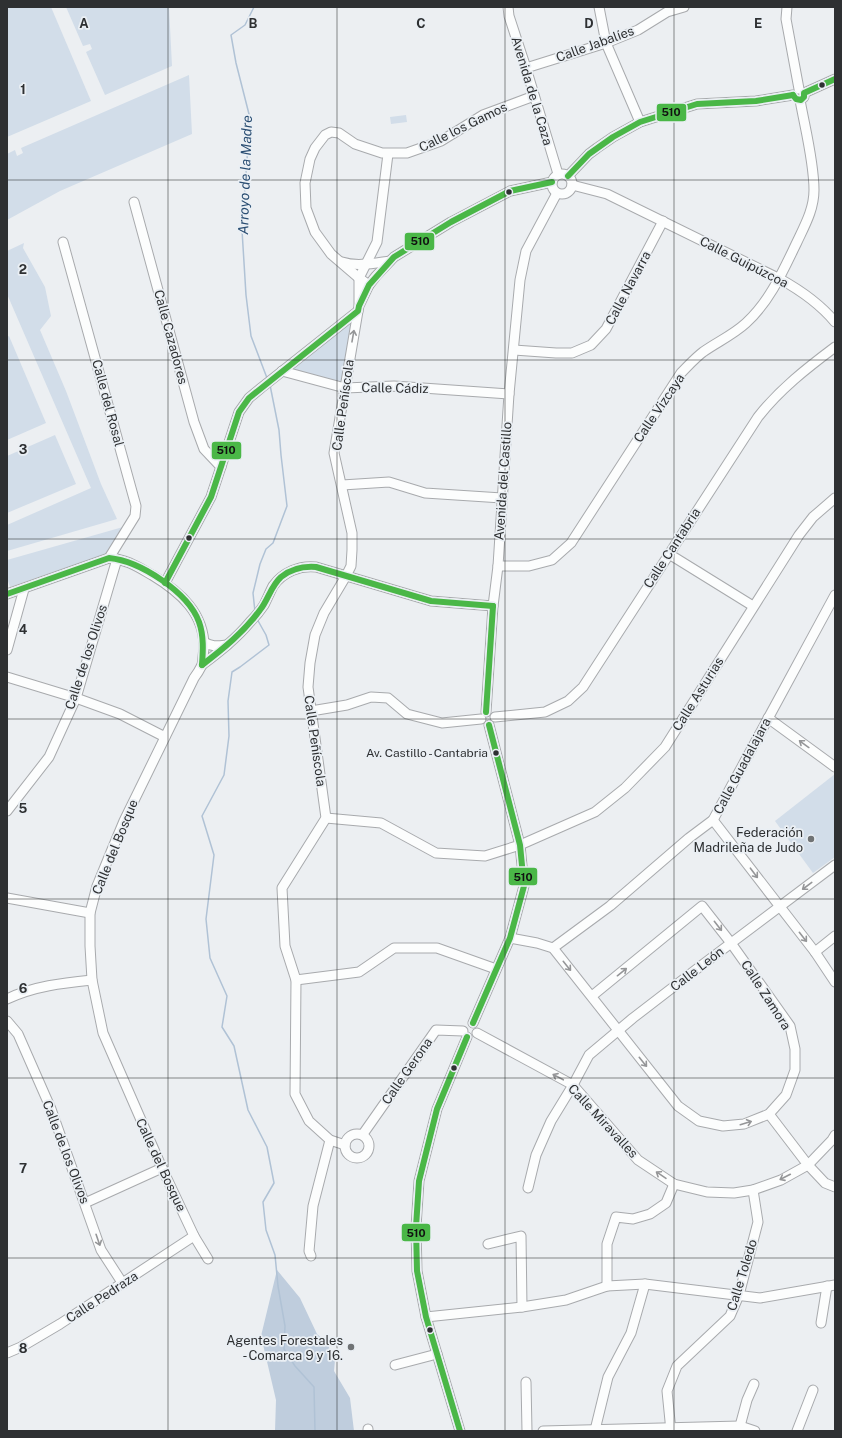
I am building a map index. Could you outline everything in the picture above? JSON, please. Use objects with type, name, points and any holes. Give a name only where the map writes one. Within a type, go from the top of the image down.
[{"type":"street","name":"Avenida de la Caza","points":[[508,7],[509,16],[558,174]]},
{"type":"street","points":[[599,7],[606,44],[640,122]]},
{"type":"street","name":"Calle Jabalíes","points":[[526,68],[606,44],[638,30],[667,12],[684,7]]},
{"type":"street","name":"Calle Vizcaya","points":[[498,566],[528,566],[552,560],[571,543],[681,373],[702,353],[738,330],[747,322],[759,309],[780,279],[809,215],[814,191],[813,176],[786,19],[787,7]]},
{"type":"street","points":[[568,176],[589,154],[597,148],[640,122],[697,104],[756,101],[799,94],[835,79]]},
{"type":"street","name":"Calle los Gamos","points":[[341,262],[331,254],[315,232],[306,208],[305,183],[310,159],[315,148],[325,135],[331,132],[339,133],[355,144],[388,154],[407,153],[422,149],[441,141],[483,115],[534,96]]},
{"type":"street","points":[[379,272],[377,242],[388,154]]},
{"type":"street","points":[[561,174],[568,176],[572,182],[572,185],[567,193],[560,194],[552,189],[552,182],[555,176],[561,174]]},
{"type":"street","points":[[165,583],[211,497],[239,412],[249,398],[359,308],[369,285],[394,257],[451,222],[510,191],[552,182]]},
{"type":"street","name":"Calle Guipúzcoa","points":[[572,185],[607,194],[780,279],[797,289],[828,314],[835,322]]},
{"type":"street","name":"Avenida del Castillo","points":[[483,715],[498,566],[509,394],[520,280],[526,251],[557,193]]},
{"type":"street","name":"Calle Cazadores","points":[[134,202],[194,422],[204,449],[220,467]]},
{"type":"street","name":"Calle Navarra","points":[[514,350],[556,353],[572,352],[591,345],[606,329],[662,221]]},
{"type":"street","name":"Calle del Rosal","points":[[64,242],[136,506],[135,516],[113,559]]},
{"type":"street","points":[[359,308],[359,278],[377,242]]},
{"type":"street","points":[[341,262],[349,264],[390,261]]},
{"type":"street","points":[[341,262],[369,285]]},
{"type":"street","name":"Calle Peñíscola","points":[[326,818],[308,687],[310,663],[315,636],[324,613],[351,566],[352,533],[334,452],[359,308]]},
{"type":"street","name":"Calle Cantabria","points":[[495,717],[545,712],[568,701],[582,687],[758,417],[789,383],[835,347]]},
{"type":"street","name":"Calle Cádiz","points":[[282,371],[345,388],[394,386],[509,394]]},
{"type":"street","points":[[342,485],[389,482],[425,493],[502,498]]},
{"type":"street","name":"Calle Asturias","points":[[326,818],[382,823],[436,853],[485,856],[520,845],[595,812],[630,783],[665,747],[805,526],[819,511],[835,498]]},
{"type":"street","points":[[669,554],[753,606]]},
{"type":"street","points":[[7,594],[113,559],[132,563],[165,583],[191,606],[197,616],[209,650],[228,644],[250,623],[263,606],[274,585],[284,575],[293,570],[306,566],[316,567],[430,601],[493,606]]},
{"type":"street","name":"Calle de los Olivos","points":[[7,811],[49,757],[76,698],[113,559]]},
{"type":"street","points":[[7,650],[24,589]]},
{"type":"street","name":"Calle Guadalajara","points":[[553,948],[610,906],[713,820],[835,595]]},
{"type":"street","name":"Calle del Bosque","points":[[208,1259],[194,1236],[162,1168],[103,1033],[92,980],[90,913],[97,886],[110,852],[165,737],[209,650]]},
{"type":"street","points":[[7,677],[76,698],[120,714],[165,737]]},
{"type":"street","points":[[311,711],[347,706],[371,697],[388,698],[407,714],[442,723],[492,712],[495,717],[493,724],[489,725]]},
{"type":"street","points":[[483,715],[483,723],[489,725]]},
{"type":"street","points":[[768,718],[835,767]]},
{"type":"street","points":[[473,1023],[510,938],[524,886],[520,845],[489,725]]},
{"type":"street","points":[[326,818],[282,888],[285,946],[296,980],[295,1094],[309,1121],[330,1140],[345,1145]]},
{"type":"street","points":[[713,820],[814,952],[835,982]]},
{"type":"street","name":"Calle León","points":[[528,1188],[536,1155],[551,1121],[589,1055],[633,1018],[835,865]]},
{"type":"street","points":[[7,898],[90,913]]},
{"type":"street","name":"Calle Zamora","points":[[553,948],[678,1106],[700,1121],[723,1126],[744,1124],[769,1114],[786,1095],[795,1070],[795,1049],[790,1026],[732,942],[702,906],[592,996]]},
{"type":"street","points":[[814,952],[835,936]]},
{"type":"street","points":[[510,938],[537,943],[553,948]]},
{"type":"street","points":[[296,980],[359,972],[394,948],[437,948],[496,969]]},
{"type":"street","points":[[7,999],[22,992],[44,986],[92,980]]},
{"type":"street","name":"Calle de los Olivos","points":[[7,1021],[18,1034],[51,1109],[101,1250],[123,1284]]},
{"type":"street","points":[[465,1034],[474,1036],[477,1033],[477,1028],[473,1023]]},
{"type":"street","points":[[460,1431],[426,1317],[417,1271],[416,1227],[419,1181],[437,1109],[465,1034],[466,1024],[473,1023]]},
{"type":"street","name":"Calle Gerona","points":[[363,1134],[436,1030],[465,1034]]},
{"type":"street","name":"Calle Miravalles","points":[[477,1033],[573,1085],[638,1160],[674,1184],[707,1192],[734,1193],[753,1190],[781,1180],[808,1165],[835,1135]]},
{"type":"street","points":[[769,1114],[808,1165],[825,1183],[835,1187]]},
{"type":"street","points":[[355,1133],[363,1134],[370,1143],[368,1153],[364,1157],[353,1158],[346,1150],[346,1141],[355,1133]]},
{"type":"street","points":[[311,1256],[309,1251],[313,1206],[330,1140]]},
{"type":"street","points":[[85,1203],[162,1168]]},
{"type":"street","points":[[607,1286],[607,1244],[616,1217],[633,1219],[650,1214],[666,1203],[674,1184]]},
{"type":"street","name":"Calle Toledo","points":[[670,1429],[668,1391],[677,1366],[730,1316],[739,1295],[758,1222],[753,1190]]},
{"type":"street","name":"Calle Pedraza","points":[[7,1353],[21,1347],[60,1324],[194,1236]]},
{"type":"street","points":[[488,1244],[521,1236],[522,1307]]},
{"type":"street","points":[[426,1317],[522,1307],[566,1300],[607,1286],[645,1284],[760,1298],[831,1285],[820,1324]]},
{"type":"street","points":[[602,1430],[608,1377],[631,1333],[645,1284]]},
{"type":"street","points":[[395,1365],[437,1354]]},
{"type":"street","points":[[526,1382],[527,1431]]},
{"type":"street","points":[[740,1426],[746,1400],[754,1384]]},
{"type":"street","points":[[797,1431],[813,1390]]},
{"type":"street","points":[[543,1431],[670,1429],[740,1426],[755,1431]]},
{"type":"shaded area","points":[[7,7],[51,7],[91,101],[7,137]]},
{"type":"shaded area","points":[[66,7],[169,7],[172,66],[105,95],[86,52],[92,49],[90,44],[83,46]]},
{"type":"shaded area","points":[[189,75],[192,134],[60,191],[7,220],[7,154],[15,150],[17,156],[23,153],[21,148]]},
{"type":"shaded area","points":[[406,115],[407,122],[391,124],[390,117]]},
{"type":"shaded area","points":[[24,243],[23,248],[45,287],[51,316],[40,330],[66,391],[101,484],[117,519],[7,551],[7,525],[91,488],[7,294],[7,251]]},
{"type":"shaded area","points":[[358,311],[345,388],[282,371]]},
{"type":"shaded area","points":[[9,336],[46,423],[7,440],[7,337]]},
{"type":"shaded area","points":[[55,435],[76,484],[7,513],[7,456]]},
{"type":"shaded area","points":[[123,527],[106,554],[10,587],[7,578],[7,560]]},
{"type":"shaded area","name":"Federación Madrileña de Judo","points":[[835,774],[835,857],[813,873],[775,821]]},
{"type":"shaded area","points":[[277,1270],[300,1298],[317,1334],[327,1343],[335,1360],[334,1371],[350,1398],[354,1431],[275,1431],[276,1400],[261,1336]]},
{"type":"waterway","name":"Arroyo de la Madre","points":[[254,7],[245,25],[231,35],[236,63],[250,118],[242,230],[246,295],[251,336],[267,378]]},
{"type":"waterway","name":"Arroyo de la Madre","points":[[255,612],[253,593],[260,564],[266,549],[273,543],[287,506],[279,430],[270,385]]},
{"type":"waterway","name":"Arroyo de la Madre","points":[[257,619],[266,635],[269,645],[232,672],[228,701],[229,736],[224,775],[202,816],[214,855],[206,919],[210,958],[227,996],[222,1027],[234,1046],[248,1110],[267,1147],[274,1183],[263,1202],[266,1230],[275,1255],[278,1286],[285,1326],[284,1349],[295,1366],[314,1387],[315,1431]]},
{"type":"transit line","name":"510","points":[[793,95],[796,99],[801,100],[804,97],[804,93],[835,79]]},
{"type":"transit line","name":"510","points":[[568,176],[589,154],[613,137],[640,122],[697,104],[756,101],[793,95]]},
{"type":"transit line","name":"510","points":[[165,583],[211,497],[239,412],[249,398],[358,311],[369,285],[394,257],[451,222],[510,191],[552,182]]},
{"type":"transit line","name":"510","points":[[7,594],[109,558],[135,565],[162,580],[174,589],[193,611],[199,622],[202,633],[202,665]]},
{"type":"transit line","name":"510","points":[[202,665],[247,626],[263,606],[281,577],[293,570],[306,567],[316,567],[431,601],[493,606]]},
{"type":"transit line","name":"510","points":[[486,712],[493,606]]},
{"type":"transit line","name":"510","points":[[473,1023],[510,938],[524,886],[520,845],[489,725]]},
{"type":"transit line","name":"510","points":[[460,1431],[426,1317],[417,1271],[416,1227],[419,1181],[437,1109],[467,1037]]},
{"type":"place","name":"Av. Castillo - Cantabria","points":[[496,753]]},
{"type":"place","name":"Federación Madrileña de Judo","points":[[811,839]]},
{"type":"place","name":"Agentes Forestales - Comarca 9 y 16.","points":[[351,1347]]}]
